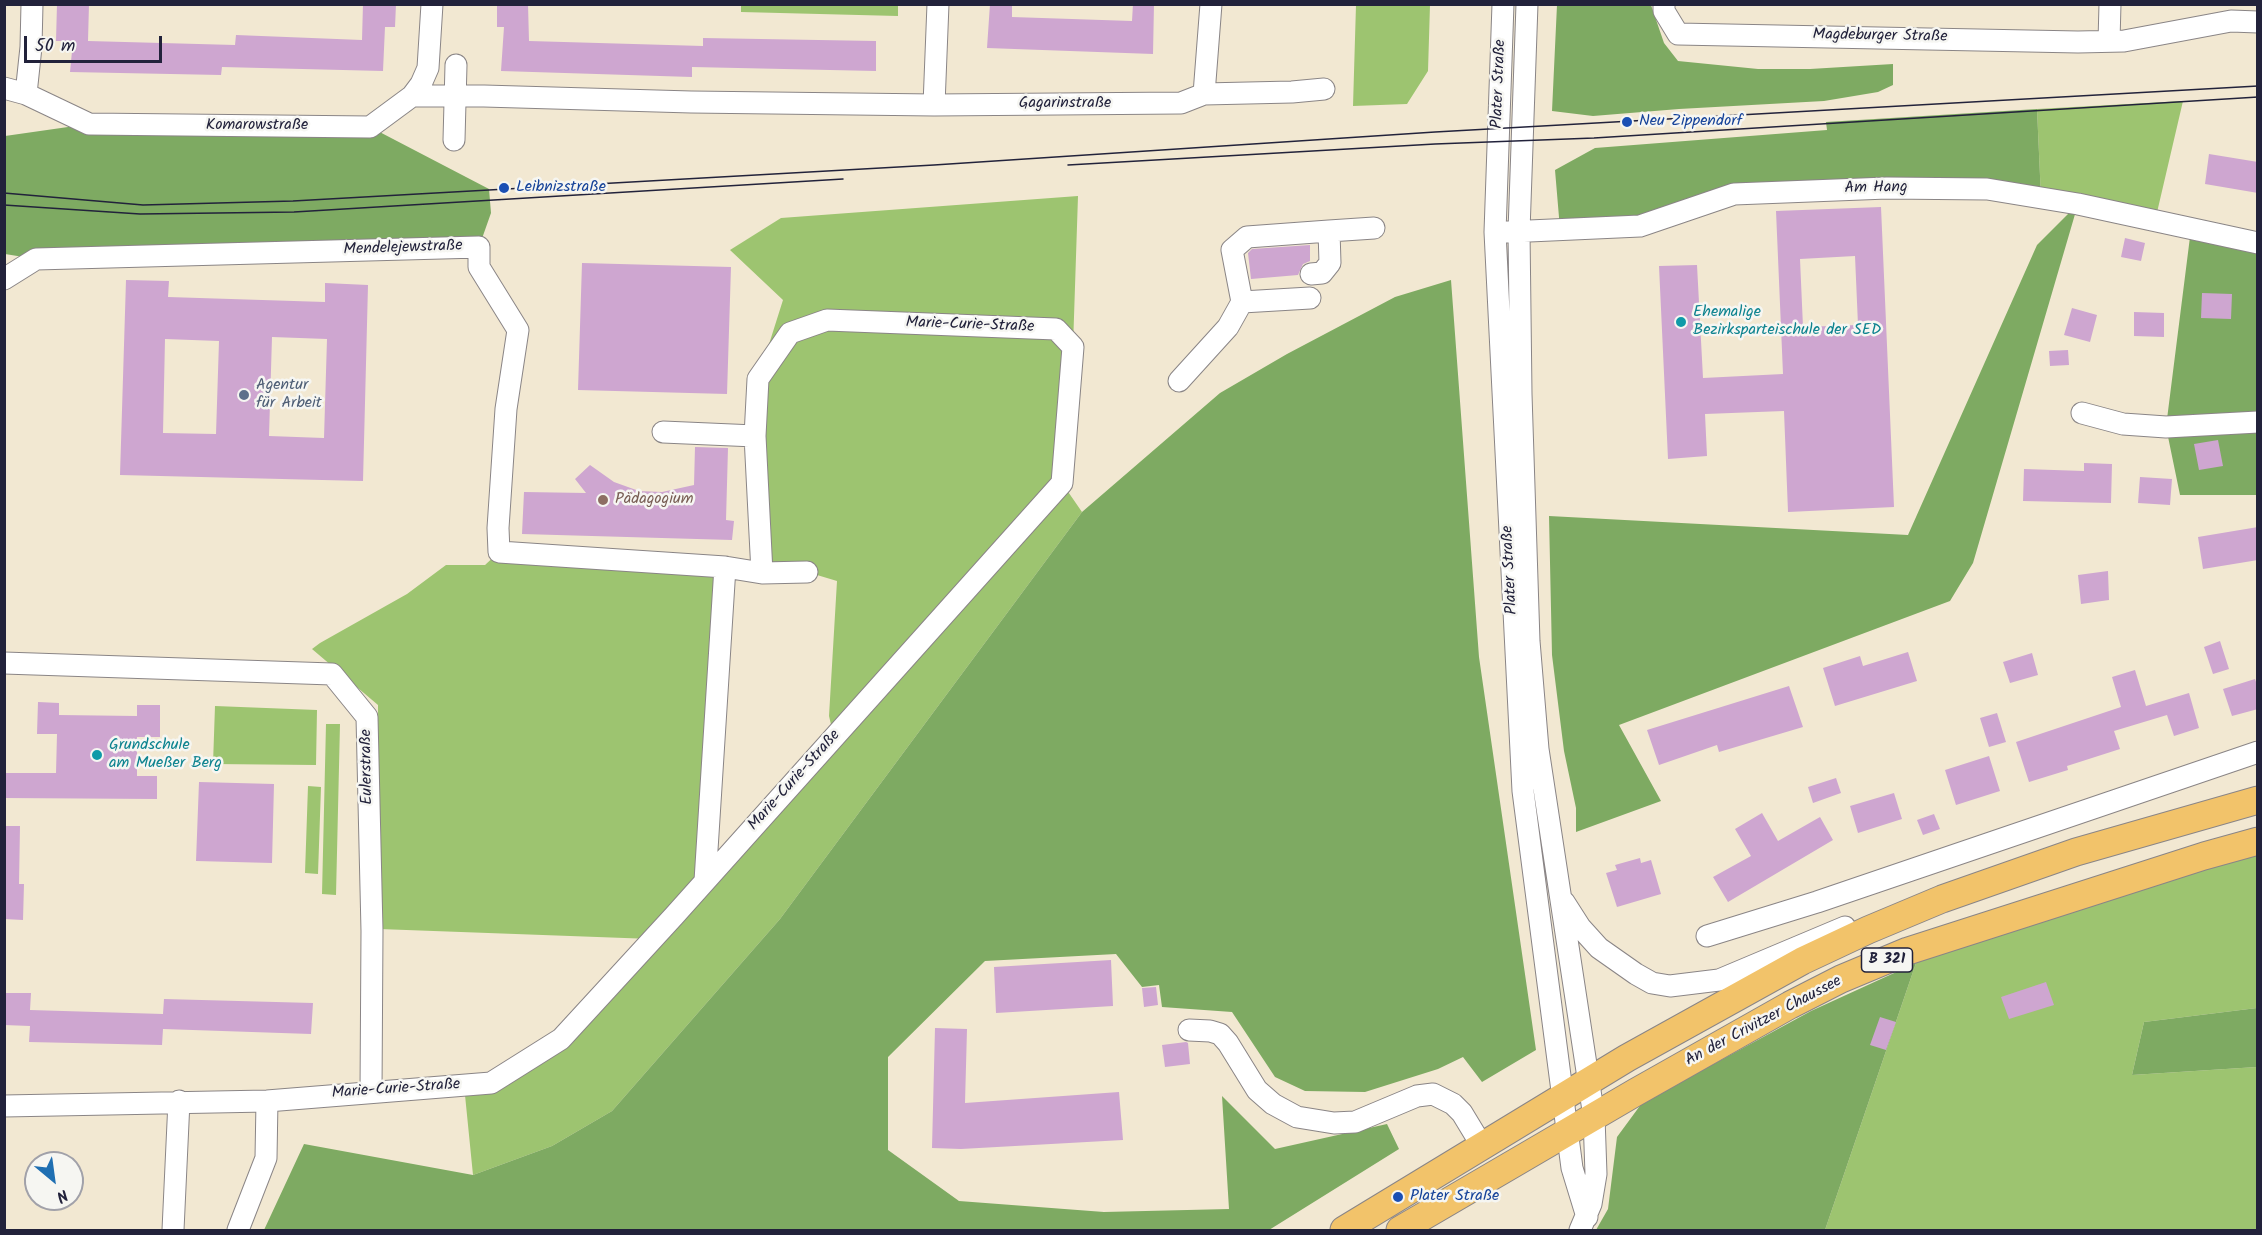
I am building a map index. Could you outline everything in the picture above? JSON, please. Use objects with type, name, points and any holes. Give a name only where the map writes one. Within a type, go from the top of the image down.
[{"type":"main road","name":"An der Crivitzer Chaussee","points":[[1344,1230],[1711,1010],[1802,961],[1942,899],[2076,852],[2258,800]]},
{"type":"main road","name":"An der Crivitzer Chaussee","points":[[1400,1230],[1790,1005],[1876,964],[1908,951],[2169,867],[2258,841]]},
{"type":"street","points":[[26,94],[31,47],[32,4]]},
{"type":"street","name":"Komarowstraße","points":[[4,88],[26,94],[89,124],[370,127],[412,96],[421,84],[428,68],[432,4]]},
{"type":"street","points":[[412,96],[934,105],[938,4]]},
{"type":"street","points":[[1204,94],[1211,4]]},
{"type":"street","name":"Plater Straße","points":[[1503,4],[1495,232],[1523,791],[1572,1168],[1583,1224]]},
{"type":"street","name":"Plater Straße","points":[[1527,4],[1519,231],[1521,394],[1529,641],[1538,749],[1594,1117],[1596,1174],[1583,1224]]},
{"type":"street","points":[[2109,41],[2110,4]]},
{"type":"street","name":"Magdeburger Straße","points":[[1664,8],[1678,34],[2124,41],[2231,21],[2258,22]]},
{"type":"street","points":[[454,140],[456,65]]},
{"type":"street","name":"Gagarinstraße","points":[[934,105],[1181,103],[1204,94],[1324,89]]},
{"type":"street","name":"Am Hang","points":[[1495,232],[1640,226],[1734,194],[1887,188],[1987,189],[2078,204],[2258,243]]},
{"type":"street","points":[[1179,381],[1228,327],[1242,302],[1232,250],[1247,237],[1374,228]]},
{"type":"street","points":[[1311,274],[1322,273],[1330,263],[1329,231]]},
{"type":"street","name":"Mendelejewstraße","points":[[4,279],[36,258],[479,247],[479,267],[518,330],[506,409],[498,528],[499,552],[726,567]]},
{"type":"street","points":[[1242,302],[1310,298]]},
{"type":"street","name":"Marie-Curie-Straße","points":[[4,1106],[267,1101],[491,1083],[561,1039],[1062,483],[1073,347],[1056,328],[827,320],[790,333],[758,379],[755,436],[762,573]]},
{"type":"street","points":[[2082,413],[2123,424],[2166,427],[2258,422]]},
{"type":"street","points":[[663,432],[755,436]]},
{"type":"street","points":[[705,881],[726,567],[762,573],[807,572]]},
{"type":"street","name":"Eulerstraße","points":[[4,663],[332,674],[367,717],[372,931],[370,1092]]},
{"type":"street","points":[[1707,936],[1817,902],[2258,752]]},
{"type":"street","name":"B 321","points":[[1560,895],[1586,934],[1599,948],[1628,970],[1652,983],[1670,986],[1695,984],[1719,980],[1914,899],[1966,880],[2016,864],[2076,852]]},
{"type":"street","points":[[1189,1030],[1220,1034],[1257,1090],[1273,1104],[1297,1116],[1334,1123],[1355,1122],[1417,1096],[1433,1095],[1453,1104],[1462,1113],[1482,1146]]},
{"type":"street","points":[[173,1230],[179,1101]]},
{"type":"street","points":[[238,1230],[266,1158],[267,1101]]},
{"type":"green space","points":[[741,5],[898,5],[898,16],[741,12]]},
{"type":"green space","points":[[1356,5],[1430,5],[1428,71],[1407,104],[1353,106]]},
{"type":"green space","points":[[1557,5],[1651,5],[1664,43],[1678,61],[1758,69],[1810,69],[1893,64],[1893,85],[1878,92],[1824,101],[1593,116],[1552,111]]},
{"type":"green space","points":[[2183,101],[2155,221],[2041,198],[2037,109]]},
{"type":"green space","points":[[2037,109],[2041,198],[1734,194],[1640,226],[1560,229],[1555,170],[1595,148],[1827,130],[1826,122]]},
{"type":"green space","points":[[89,124],[370,127],[489,189],[491,213],[479,247],[36,259],[5,254],[5,136]]},
{"type":"green space","points":[[1078,196],[1073,347],[1062,483],[1082,512],[780,919],[612,1111],[552,1146],[473,1175],[464,1085],[561,1039],[652,939],[379,929],[378,705],[312,649],[407,594],[446,565],[485,565],[499,552],[725,567],[705,880],[834,737],[829,716],[837,581],[807,572],[762,573],[758,379],[783,300],[730,250],[781,218]]},
{"type":"green space","points":[[2078,204],[1973,563],[1950,601],[1619,725],[1661,801],[1576,832],[1576,808],[1564,751],[1552,655],[1549,516],[1908,535],[2037,245]]},
{"type":"green space","points":[[2191,229],[2257,243],[2257,495],[2180,495],[2166,427]]},
{"type":"green space","points":[[1451,280],[1479,657],[1536,1050],[1482,1082],[1463,1057],[1438,1069],[1365,1092],[1305,1091],[1275,1077],[1232,1012],[1162,1007],[1159,985],[1142,987],[1116,954],[985,961],[888,1057],[888,1150],[959,1201],[1104,1212],[1229,1209],[1222,1096],[1275,1149],[1387,1124],[1399,1149],[1269,1230],[264,1230],[304,1144],[473,1175],[552,1146],[612,1111],[780,919],[1082,512],[1220,393],[1287,354],[1395,297]]},
{"type":"green space","points":[[215,706],[317,710],[316,765],[213,764]]},
{"type":"green space","points":[[326,724],[340,724],[336,895],[322,894]]},
{"type":"green space","points":[[308,786],[321,787],[318,874],[305,873]]},
{"type":"green space","points":[[2257,853],[2257,1008],[2144,1022],[2132,1075],[2257,1067],[2257,1230],[1825,1230],[1916,963],[2025,924]]},
{"type":"green space","points":[[1916,963],[1825,1230],[1596,1230],[1608,1209],[1617,1137],[1642,1103],[1811,1011]]},
{"type":"green space","points":[[2257,1008],[2257,1067],[2132,1075],[2144,1022]]},
{"type":"building","points":[[57,4],[89,4],[88,41],[235,45],[236,35],[362,40],[363,4],[396,4],[395,27],[385,27],[383,71],[222,67],[221,75],[70,72],[73,41],[56,41]]},
{"type":"building","points":[[497,4],[528,4],[529,41],[703,46],[703,38],[876,41],[876,71],[692,67],[692,77],[501,71],[504,27],[497,27]]},
{"type":"building","points":[[990,4],[1012,4],[1012,17],[1132,21],[1133,4],[1154,4],[1153,54],[987,48]]},
{"type":"building","points":[[2209,154],[2258,162],[2258,193],[2205,184]]},
{"type":"building","points":[[1881,207],[1894,507],[1788,512],[1784,411],[1705,414],[1707,456],[1668,459],[1659,266],[1697,265],[1703,378],[1783,374],[1776,211]],"holes":[[[1855,256],[1858,325],[1803,327],[1800,259]]]},
{"type":"building","points":[[2125,238],[2145,243],[2141,261],[2121,257]]},
{"type":"building","points":[[1310,245],[1310,261],[1303,264],[1298,275],[1251,279],[1248,253],[1252,249]]},
{"type":"building","points":[[582,263],[731,267],[727,394],[578,390]]},
{"type":"building","name":"Agentur für Arbeit","points":[[126,280],[169,281],[168,297],[325,302],[325,283],[368,285],[363,481],[120,475]],"holes":[[[272,337],[327,339],[324,438],[269,436]],[[165,339],[219,341],[216,434],[163,433]]]},
{"type":"building","points":[[2202,293],[2232,294],[2231,319],[2201,318]]},
{"type":"building","points":[[2072,308],[2097,315],[2090,342],[2064,335]]},
{"type":"building","points":[[2134,312],[2164,313],[2164,337],[2134,336]]},
{"type":"building","points":[[2068,350],[2069,365],[2050,366],[2049,351]]},
{"type":"building","points":[[2218,440],[2223,466],[2199,470],[2194,444]]},
{"type":"building","name":"Pädagogium","points":[[695,447],[728,448],[726,520],[734,521],[732,540],[522,534],[524,492],[586,493],[575,479],[590,465],[614,482],[639,491],[662,492],[694,485]]},
{"type":"building","points":[[2084,463],[2112,464],[2111,503],[2023,501],[2024,469],[2084,471]]},
{"type":"building","points":[[2140,477],[2172,479],[2170,505],[2138,503]]},
{"type":"building","points":[[2258,527],[2258,560],[2203,569],[2198,537]]},
{"type":"building","points":[[2108,571],[2109,600],[2081,604],[2078,575]]},
{"type":"building","points":[[2220,641],[2229,669],[2213,674],[2204,647]]},
{"type":"building","points":[[1908,652],[1917,681],[1835,706],[1823,668],[1860,656],[1863,666]]},
{"type":"building","points":[[2032,653],[2038,675],[2010,683],[2003,662]]},
{"type":"building","points":[[2135,670],[2146,706],[2189,693],[2199,728],[2174,736],[2167,715],[2114,731],[2120,749],[2067,766],[2068,770],[2029,782],[2016,742],[2121,707],[2112,677]]},
{"type":"building","points":[[2255,679],[2258,688],[2258,709],[2232,716],[2223,689]]},
{"type":"building","points":[[1789,686],[1803,727],[1719,752],[1717,745],[1659,765],[1647,730]]},
{"type":"building","name":"Grundschule am Mueßer Berg","points":[[38,702],[59,703],[59,715],[137,716],[137,705],[160,705],[160,737],[137,737],[137,776],[157,776],[157,799],[4,798],[4,773],[56,773],[57,734],[37,734]]},
{"type":"building","points":[[1997,713],[2006,742],[1989,747],[1980,718]]},
{"type":"building","points":[[1989,756],[2000,791],[1956,805],[1945,770]]},
{"type":"building","points":[[1836,778],[1841,793],[1813,803],[1808,787]]},
{"type":"building","points":[[199,782],[274,784],[272,863],[196,861]]},
{"type":"building","points":[[1894,793],[1902,819],[1858,833],[1850,806]]},
{"type":"building","points":[[1762,813],[1778,841],[1820,817],[1833,840],[1728,902],[1713,877],[1751,856],[1735,829]]},
{"type":"building","points":[[1934,814],[1940,829],[1923,835],[1917,820]]},
{"type":"building","points":[[4,826],[20,826],[19,884],[24,884],[23,920],[4,919]]},
{"type":"building","points":[[1640,858],[1641,863],[1651,860],[1661,894],[1617,907],[1606,873],[1617,870],[1615,865]]},
{"type":"building","points":[[1111,960],[1113,1006],[996,1013],[994,967]]},
{"type":"building","points":[[2046,982],[2054,1005],[2009,1019],[2001,997]]},
{"type":"building","points":[[1156,987],[1158,1005],[1144,1007],[1142,988]]},
{"type":"building","points":[[4,993],[31,993],[30,1010],[163,1014],[164,999],[313,1003],[311,1034],[163,1029],[162,1045],[29,1042],[30,1026],[4,1025]]},
{"type":"building","points":[[1880,1017],[1896,1022],[1886,1050],[1870,1045]]},
{"type":"building","points":[[935,1028],[967,1029],[965,1103],[1119,1092],[1123,1140],[961,1149],[932,1148]]},
{"type":"building","points":[[1186,1042],[1190,1064],[1165,1067],[1162,1045]]},
{"type":"tram line","points":[[4,193],[143,205],[293,201],[934,165],[1435,132],[2258,86]]},
{"type":"tram line","points":[[1068,165],[1435,144],[1594,138],[2258,97]]},
{"type":"tram line","points":[[4,205],[140,214],[294,212],[843,179]]},
{"type":"place","name":"Neu Zippendorf","points":[[1627,122]]},
{"type":"place","name":"Leibnizstraße","points":[[504,188]]},
{"type":"place","name":"Ehemalige Bezirksparteischule der SED","points":[[1681,322]]},
{"type":"place","name":"Agentur für Arbeit","points":[[244,395]]},
{"type":"place","name":"Pädagogium","points":[[603,500]]},
{"type":"place","name":"Grundschule am Mueßer Berg","points":[[97,755]]},
{"type":"place","name":"Plater Straße","points":[[1398,1197]]}]
